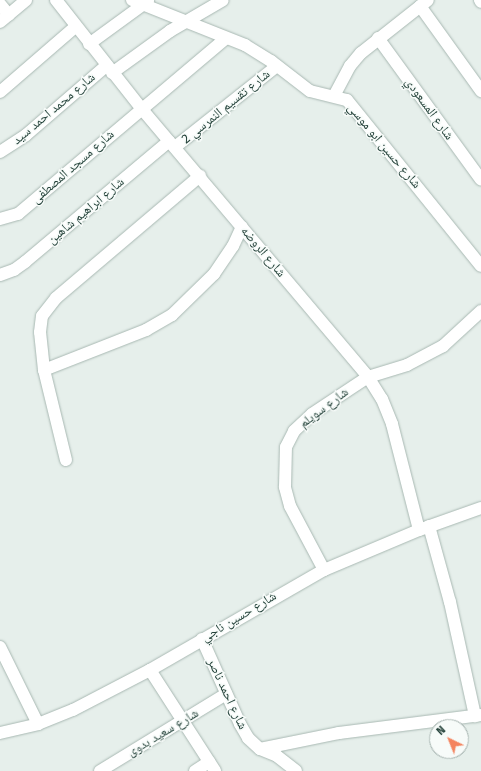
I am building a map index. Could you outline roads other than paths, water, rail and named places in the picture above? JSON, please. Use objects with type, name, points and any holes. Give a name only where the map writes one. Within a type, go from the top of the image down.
[{"type":"street","points":[[0,4],[4,19],[26,0]]},
{"type":"street","name":"شارع الروضه","points":[[56,0],[75,27],[141,108],[200,176],[368,377],[382,399],[392,424],[424,528],[450,602],[478,715]]},
{"type":"street","name":"شارع محمد احمد سيد","points":[[0,152],[26,135],[110,69],[224,0]]},
{"type":"street","points":[[89,44],[142,1]]},
{"type":"street","name":"شارع حسين ابو موسي","points":[[142,1],[259,52],[310,91],[347,100],[356,109],[481,266]]},
{"type":"street","points":[[334,96],[350,66],[378,38],[424,3],[481,91]]},
{"type":"street","points":[[0,92],[75,27]]},
{"type":"street","name":"شارع مسجد المصطفى","points":[[0,219],[18,214],[141,108],[226,38]]},
{"type":"street","name":"شارع المسعودي","points":[[378,38],[481,180]]},
{"type":"street","name":"شارع تقسيم النمرسي 2","points":[[172,144],[277,66]]},
{"type":"street","name":"شارع ابراهيم شاهين","points":[[0,275],[14,270],[25,262],[172,144]]},
{"type":"street","points":[[66,460],[44,370],[40,332],[42,316],[48,305],[200,176]]},
{"type":"street","points":[[44,370],[146,330],[172,315],[214,274],[234,246],[242,227]]},
{"type":"street","name":"شارع سويلم","points":[[324,570],[290,506],[285,476],[286,448],[294,431],[312,414],[368,377],[425,356],[443,346],[481,311]]},
{"type":"street","name":"شارع حسين ناجي","points":[[0,733],[38,724],[73,710],[150,670],[324,570],[424,528],[481,508]]},
{"type":"street","name":"شارع احمد ناصر","points":[[202,639],[240,724],[260,749],[277,756],[296,771]]},
{"type":"street","points":[[0,647],[38,724]]},
{"type":"street","points":[[150,670],[212,767],[195,771]]},
{"type":"street","name":"شارع سعيد بدوى","points":[[100,771],[226,694]]},
{"type":"street","points":[[260,749],[338,733],[478,715]]}]
